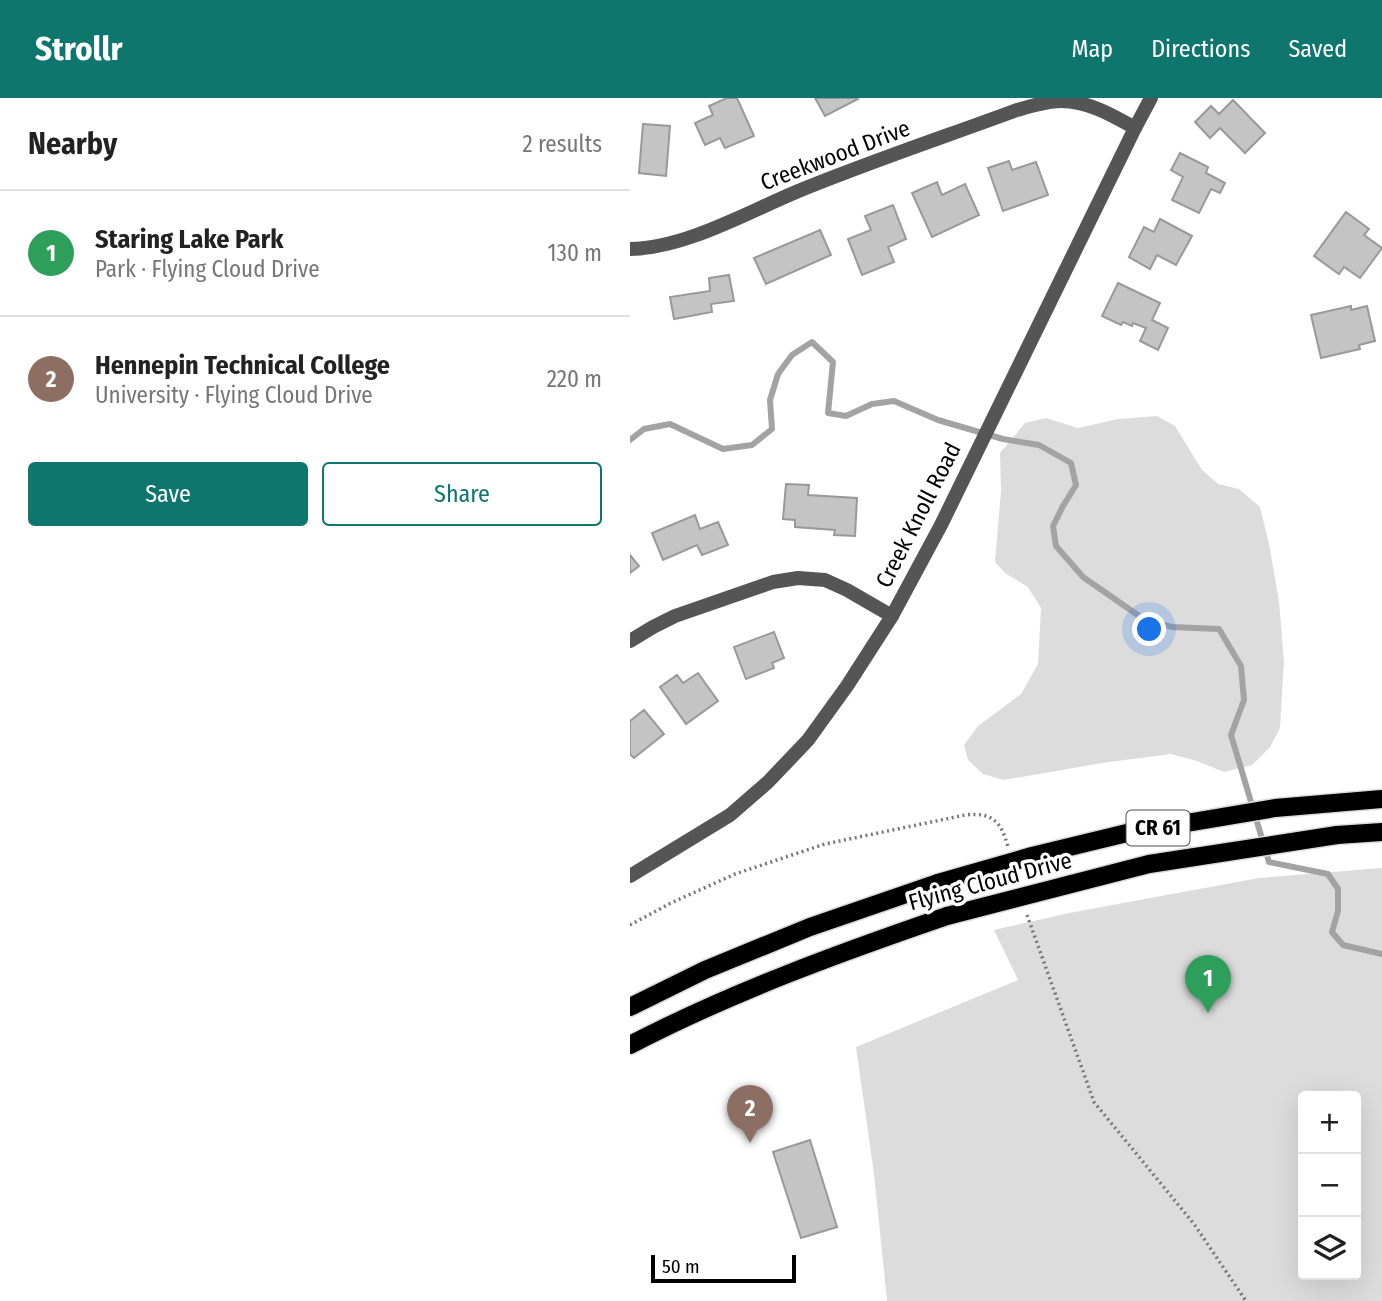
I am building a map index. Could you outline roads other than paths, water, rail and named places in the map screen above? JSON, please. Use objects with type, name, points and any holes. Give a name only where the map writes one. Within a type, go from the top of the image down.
[{"type":"main road","name":"Flying Cloud Drive","points":[[630,1007],[705,970],[810,927],[938,883],[1032,856],[1127,833],[1275,808],[1382,799]]},
{"type":"main road","name":"Flying Cloud Drive","points":[[630,1045],[679,1020],[789,972],[947,916],[1149,864],[1337,835],[1382,832]]},
{"type":"street","name":"Creek Knoll Road","points":[[630,876],[730,815],[768,782],[808,740],[847,686],[892,616],[941,525],[1151,98]]},
{"type":"street","name":"Creekwood Drive","points":[[630,249],[676,241],[706,231],[798,191],[1041,103],[1060,101],[1085,104],[1135,128]]},
{"type":"street","points":[[630,642],[675,617],[773,582],[798,578],[825,580],[892,616]]},
{"type":"waterway","points":[[630,440],[644,429],[670,424],[723,449],[752,445],[772,429],[770,400],[778,374],[792,355],[812,342],[833,362],[828,413],[846,416],[872,404],[894,401],[938,420],[1003,439],[1039,445],[1071,463],[1076,485],[1053,526],[1056,546],[1083,577],[1142,618],[1172,627],[1219,629],[1241,666],[1244,700],[1231,735],[1269,862],[1328,874],[1338,889],[1338,911],[1332,932],[1343,945],[1382,954]]},
{"type":"place","name":"Staring Lake Park","points":[[1208,1013]]},
{"type":"place","name":"Hennepin Technical College","points":[[750,1143]]}]
